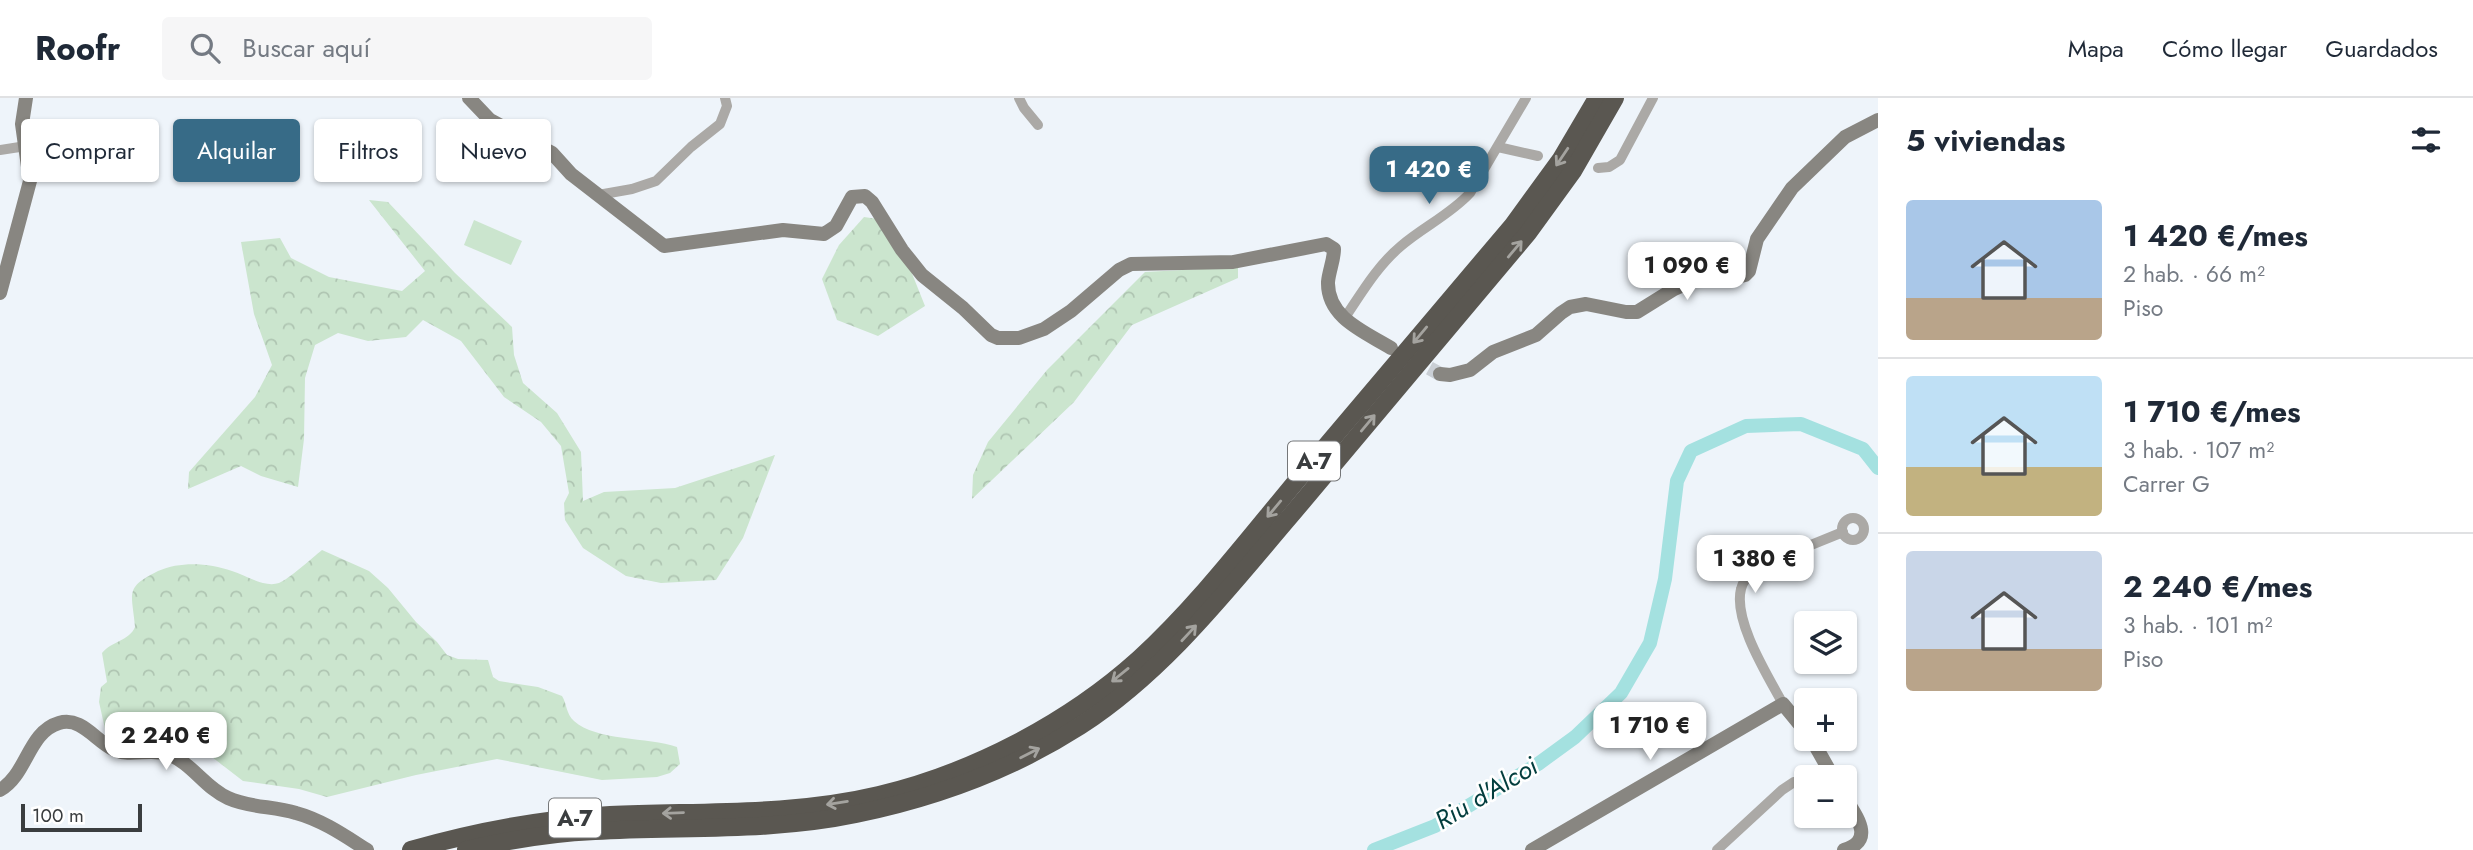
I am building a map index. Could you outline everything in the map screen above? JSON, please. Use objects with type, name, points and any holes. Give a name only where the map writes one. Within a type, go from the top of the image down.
[{"type":"highway","name":"A-7","points":[[975,771],[1107,685],[1139,659],[1196,601],[1513,225],[1561,159],[1597,98]]},
{"type":"highway","name":"A-7","points":[[466,850],[528,838],[746,818],[878,795],[975,771],[1042,747],[1081,725],[1150,671],[1200,620],[1528,233],[1573,171],[1615,98]]},
{"type":"highway","name":"A-7","points":[[411,850],[471,834],[558,819],[746,818]]},
{"type":"street","points":[[22,119],[26,98]]},
{"type":"street","points":[[469,98],[490,120],[552,153],[571,174],[657,242],[669,246],[783,230],[824,234],[836,226],[850,199],[856,195],[865,196],[872,202],[902,250],[922,275],[991,335],[998,338],[1019,338],[1044,329],[1071,311],[1119,270],[1131,264],[1233,262],[1326,244],[1334,249],[1328,285],[1337,312],[1391,348]]},
{"type":"street","points":[[598,195],[632,189],[656,181],[691,147],[720,124],[727,106],[725,98]]},
{"type":"street","points":[[1019,98],[1038,125]]},
{"type":"street","points":[[1344,319],[1393,253],[1465,199],[1480,179],[1527,98]]},
{"type":"street","points":[[1598,168],[1609,167],[1620,160],[1653,98]]},
{"type":"street","points":[[1440,374],[1450,375],[1470,370],[1493,352],[1536,335],[1570,307],[1586,304],[1637,312],[1674,289],[1705,275],[1745,275],[1749,271],[1757,239],[1792,188],[1845,137],[1878,120]]},
{"type":"street","points":[[0,150],[21,147]]},
{"type":"street","points":[[1497,147],[1538,156]]},
{"type":"street","points":[[0,293],[30,182]]},
{"type":"street","points":[[1794,717],[1783,704],[1745,626],[1740,598],[1741,587],[1746,577],[1757,567],[1843,532]]},
{"type":"street","points":[[1532,850],[1783,704]]},
{"type":"street","points":[[0,790],[19,774],[41,736],[53,726],[68,722],[83,727],[114,750],[151,751],[171,755],[227,798],[252,806],[282,809],[309,817],[367,850]]},
{"type":"street","points":[[1717,850],[1794,782]]},
{"type":"street","points":[[1844,850],[1854,847],[1861,839],[1861,828],[1857,820]]},
{"type":"green space","points":[[369,200],[388,202],[455,273],[512,327],[514,355],[523,383],[557,413],[581,452],[583,501],[604,492],[675,488],[775,455],[743,538],[716,580],[661,583],[626,576],[583,548],[565,520],[564,503],[569,493],[561,446],[541,422],[504,397],[461,341],[423,320],[406,337],[368,341],[338,333],[315,345],[305,378],[304,439],[298,487],[261,476],[241,466],[188,489],[189,472],[255,397],[272,365],[254,314],[241,242],[280,238],[291,258],[329,277],[402,291],[425,271]]},
{"type":"green space","points":[[864,217],[891,221],[925,306],[878,336],[837,320],[822,279],[839,245]]},
{"type":"green space","points":[[474,220],[522,241],[511,265],[464,245]]},
{"type":"green space","points":[[1238,267],[1238,278],[1132,325],[1074,402],[972,499],[973,475],[988,442],[1047,370],[1145,272]]},
{"type":"green space","points":[[322,550],[369,571],[388,588],[447,655],[458,659],[488,660],[493,677],[499,681],[538,687],[562,696],[571,718],[595,732],[677,747],[680,764],[670,773],[657,777],[602,780],[497,759],[327,797],[299,789],[243,781],[199,747],[178,740],[125,744],[114,743],[107,738],[99,702],[101,687],[107,682],[102,653],[129,635],[135,627],[132,598],[135,587],[140,582],[167,568],[195,564],[223,568],[261,582],[279,583]]},
{"type":"waterway","name":"Riu d'Alcoi","points":[[1374,850],[1435,826],[1538,764],[1575,737],[1621,693],[1650,643],[1665,579],[1677,481],[1691,451],[1746,426],[1801,424],[1863,449],[1878,468]]},
{"type":"tunnel","points":[[1411,358],[1440,374]]}]
